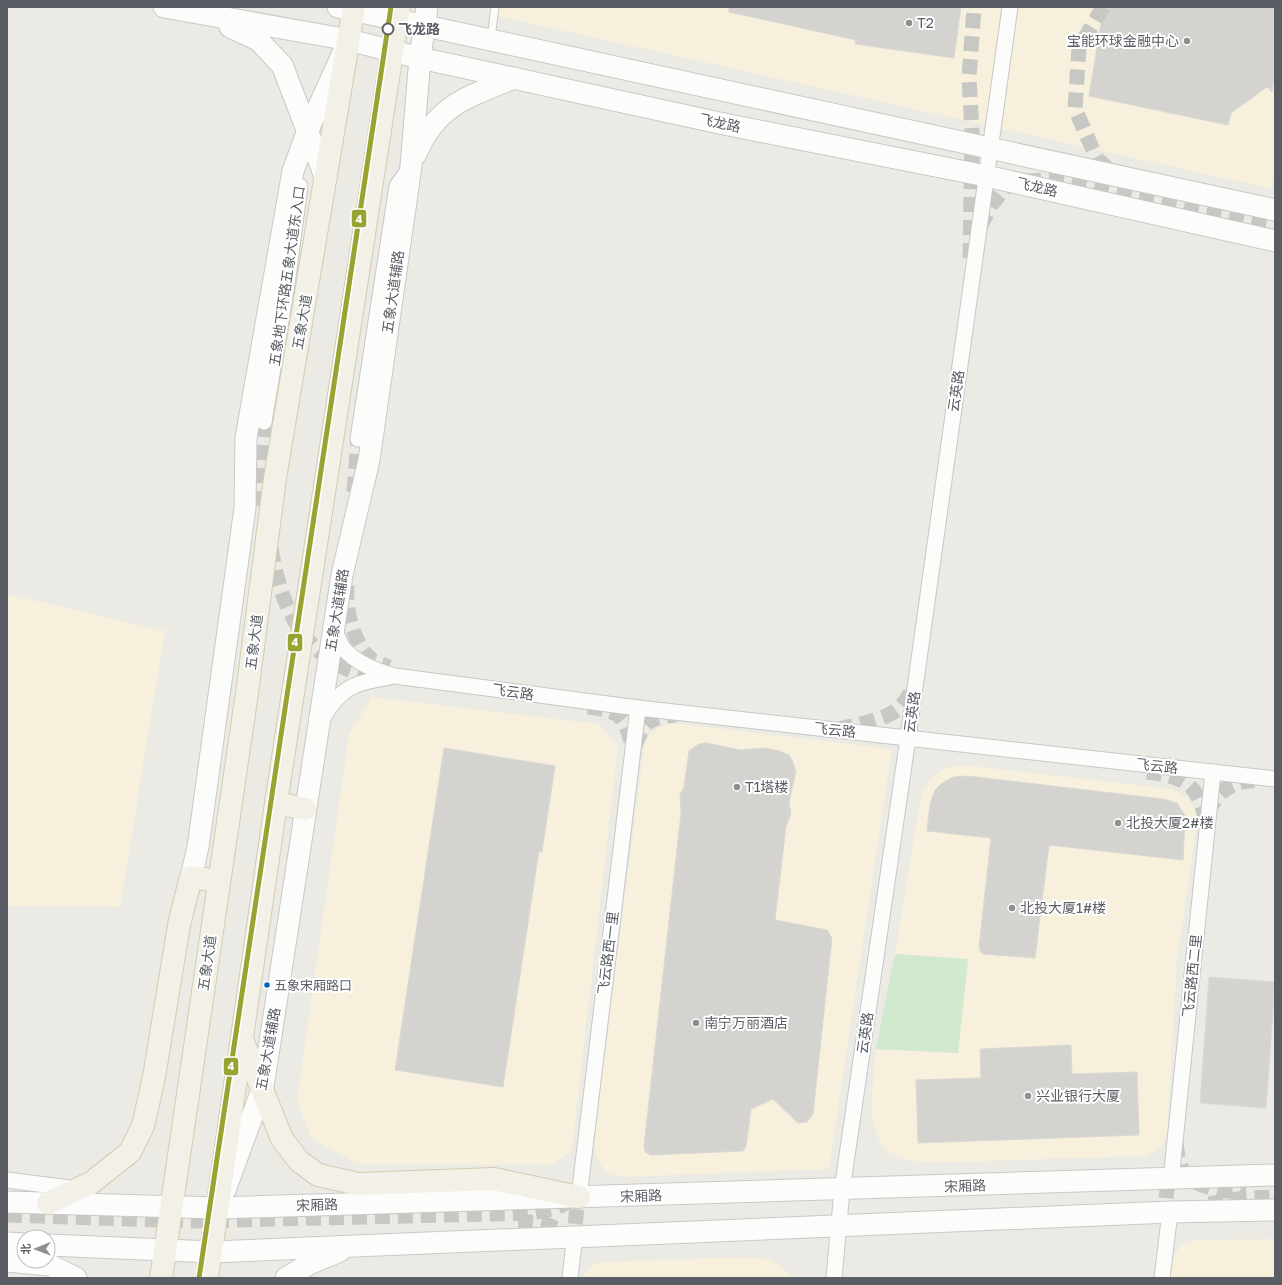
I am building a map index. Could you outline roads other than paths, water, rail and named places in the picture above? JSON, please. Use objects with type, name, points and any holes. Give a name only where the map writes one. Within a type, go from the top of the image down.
[{"type":"main road","name":"五象大道","points":[[161,1278],[247,694],[275,478],[349,40],[348,8]]},
{"type":"main road","points":[[208,1278],[276,803],[398,13]]},
{"type":"main road","points":[[276,803],[305,809]]},
{"type":"main road","points":[[48,1204],[91,1183],[130,1152],[143,1126],[154,1077],[179,925],[191,877],[219,881]]},
{"type":"main road","points":[[242,1039],[263,1087],[282,1138],[299,1161],[318,1175],[358,1184],[494,1179],[579,1197]]},
{"type":"street","name":"飞龙路","points":[[164,7],[349,40],[420,58],[724,124],[986,176],[1275,241]]},
{"type":"street","name":"云英路","points":[[834,1278],[842,1190],[908,738],[1010,7]]},
{"type":"street","name":"飞龙路","points":[[348,8],[426,16],[491,40],[1275,210]]},
{"type":"street","points":[[208,16],[258,40],[282,65],[326,179]]},
{"type":"street","name":"五象大道辅路","points":[[218,1208],[263,1087],[342,575],[369,460],[411,166],[420,58],[426,16]]},
{"type":"street","points":[[191,877],[199,839],[245,508],[246,438],[293,171],[308,130],[349,40]]},
{"type":"street","points":[[358,439],[397,186],[411,166],[422,138],[441,114],[467,97],[514,78]]},
{"type":"street","name":"五象地下环路五象大道东入口","points":[[264,422],[287,284],[308,130]]},
{"type":"street","name":"飞云路","points":[[334,628],[343,648],[359,661],[373,670],[395,676],[638,708],[1275,780]]},
{"type":"street","name":"飞云路","points":[[318,725],[334,700],[352,685],[395,676]]},
{"type":"street","name":"飞云路西一里","points":[[579,1197],[638,708]]},
{"type":"street","name":"飞云路西二里","points":[[1171,1180],[1213,772]]},
{"type":"street","name":"宋厢路","points":[[7,1202],[218,1208],[1275,1176]]},
{"type":"street","points":[[7,1180],[78,1189],[112,1205]]},
{"type":"street","points":[[56,1245],[212,1252],[575,1235],[1170,1212],[1275,1210]]},
{"type":"street","points":[[1230,1211],[1275,1225]]},
{"type":"street","points":[[1162,1278],[1170,1212]]},
{"type":"street","points":[[570,1278],[575,1235]]},
{"type":"street","points":[[286,1278],[309,1264],[353,1245]]},
{"type":"street","points":[[155,1278],[165,1250]]},
{"type":"street","points":[[7,1261],[50,1265],[76,1278]]},
{"type":"lane","points":[[491,40],[496,7]]},
{"type":"tunnel","points":[[970,258],[972,131],[969,78],[974,7]]},
{"type":"tunnel","points":[[1103,7],[1079,48],[1075,109],[1097,159],[1115,174]]},
{"type":"tunnel","points":[[980,227],[992,204],[1006,187],[1026,181],[1062,179],[1275,225]]},
{"type":"tunnel","points":[[264,422],[261,468],[264,509]]},
{"type":"tunnel","points":[[354,492],[358,439]]},
{"type":"tunnel","points":[[271,548],[283,595],[292,616],[304,635],[319,651],[337,664],[358,673],[384,679]]},
{"type":"tunnel","points":[[347,585],[347,605],[355,636],[365,653],[372,660],[389,667]]},
{"type":"tunnel","points":[[838,729],[870,722],[892,713],[904,703],[917,680]]},
{"type":"tunnel","points":[[588,707],[615,713],[620,717],[627,728],[632,747]]},
{"type":"tunnel","points":[[635,745],[645,725],[649,722],[660,717],[676,715]]},
{"type":"tunnel","points":[[1147,772],[1173,777],[1187,784],[1193,789],[1203,809],[1205,825]]},
{"type":"tunnel","points":[[1208,813],[1217,798],[1228,787],[1243,782],[1261,781]]},
{"type":"tunnel","points":[[1176,1143],[1181,1167],[1185,1174],[1192,1180],[1219,1190],[1246,1192]]},
{"type":"tunnel","points":[[1164,1221],[1169,1169]]},
{"type":"tunnel","points":[[573,1247],[579,1187]]},
{"type":"tunnel","points":[[7,1215],[192,1221],[532,1213],[549,1210],[560,1206],[572,1196]]},
{"type":"tunnel","points":[[1209,1204],[1244,1198],[1275,1197]]},
{"type":"tunnel","points":[[518,1222],[546,1224],[558,1230],[566,1241]]},
{"type":"place","name":"T2","points":[[909,23]]},
{"type":"place","name":"飞龙路","points":[[388,29]]},
{"type":"place","name":"宝能环球金融中心","points":[[1187,41]]},
{"type":"place","name":"T1塔楼","points":[[737,787]]},
{"type":"place","name":"北投大厦2#楼","points":[[1118,823]]},
{"type":"place","name":"北投大厦1#楼","points":[[1012,908]]},
{"type":"place","name":"五象宋厢路口","points":[[267,985]]},
{"type":"place","name":"南宁万丽酒店","points":[[696,1023]]},
{"type":"place","name":"兴业银行大厦","points":[[1028,1096]]}]
